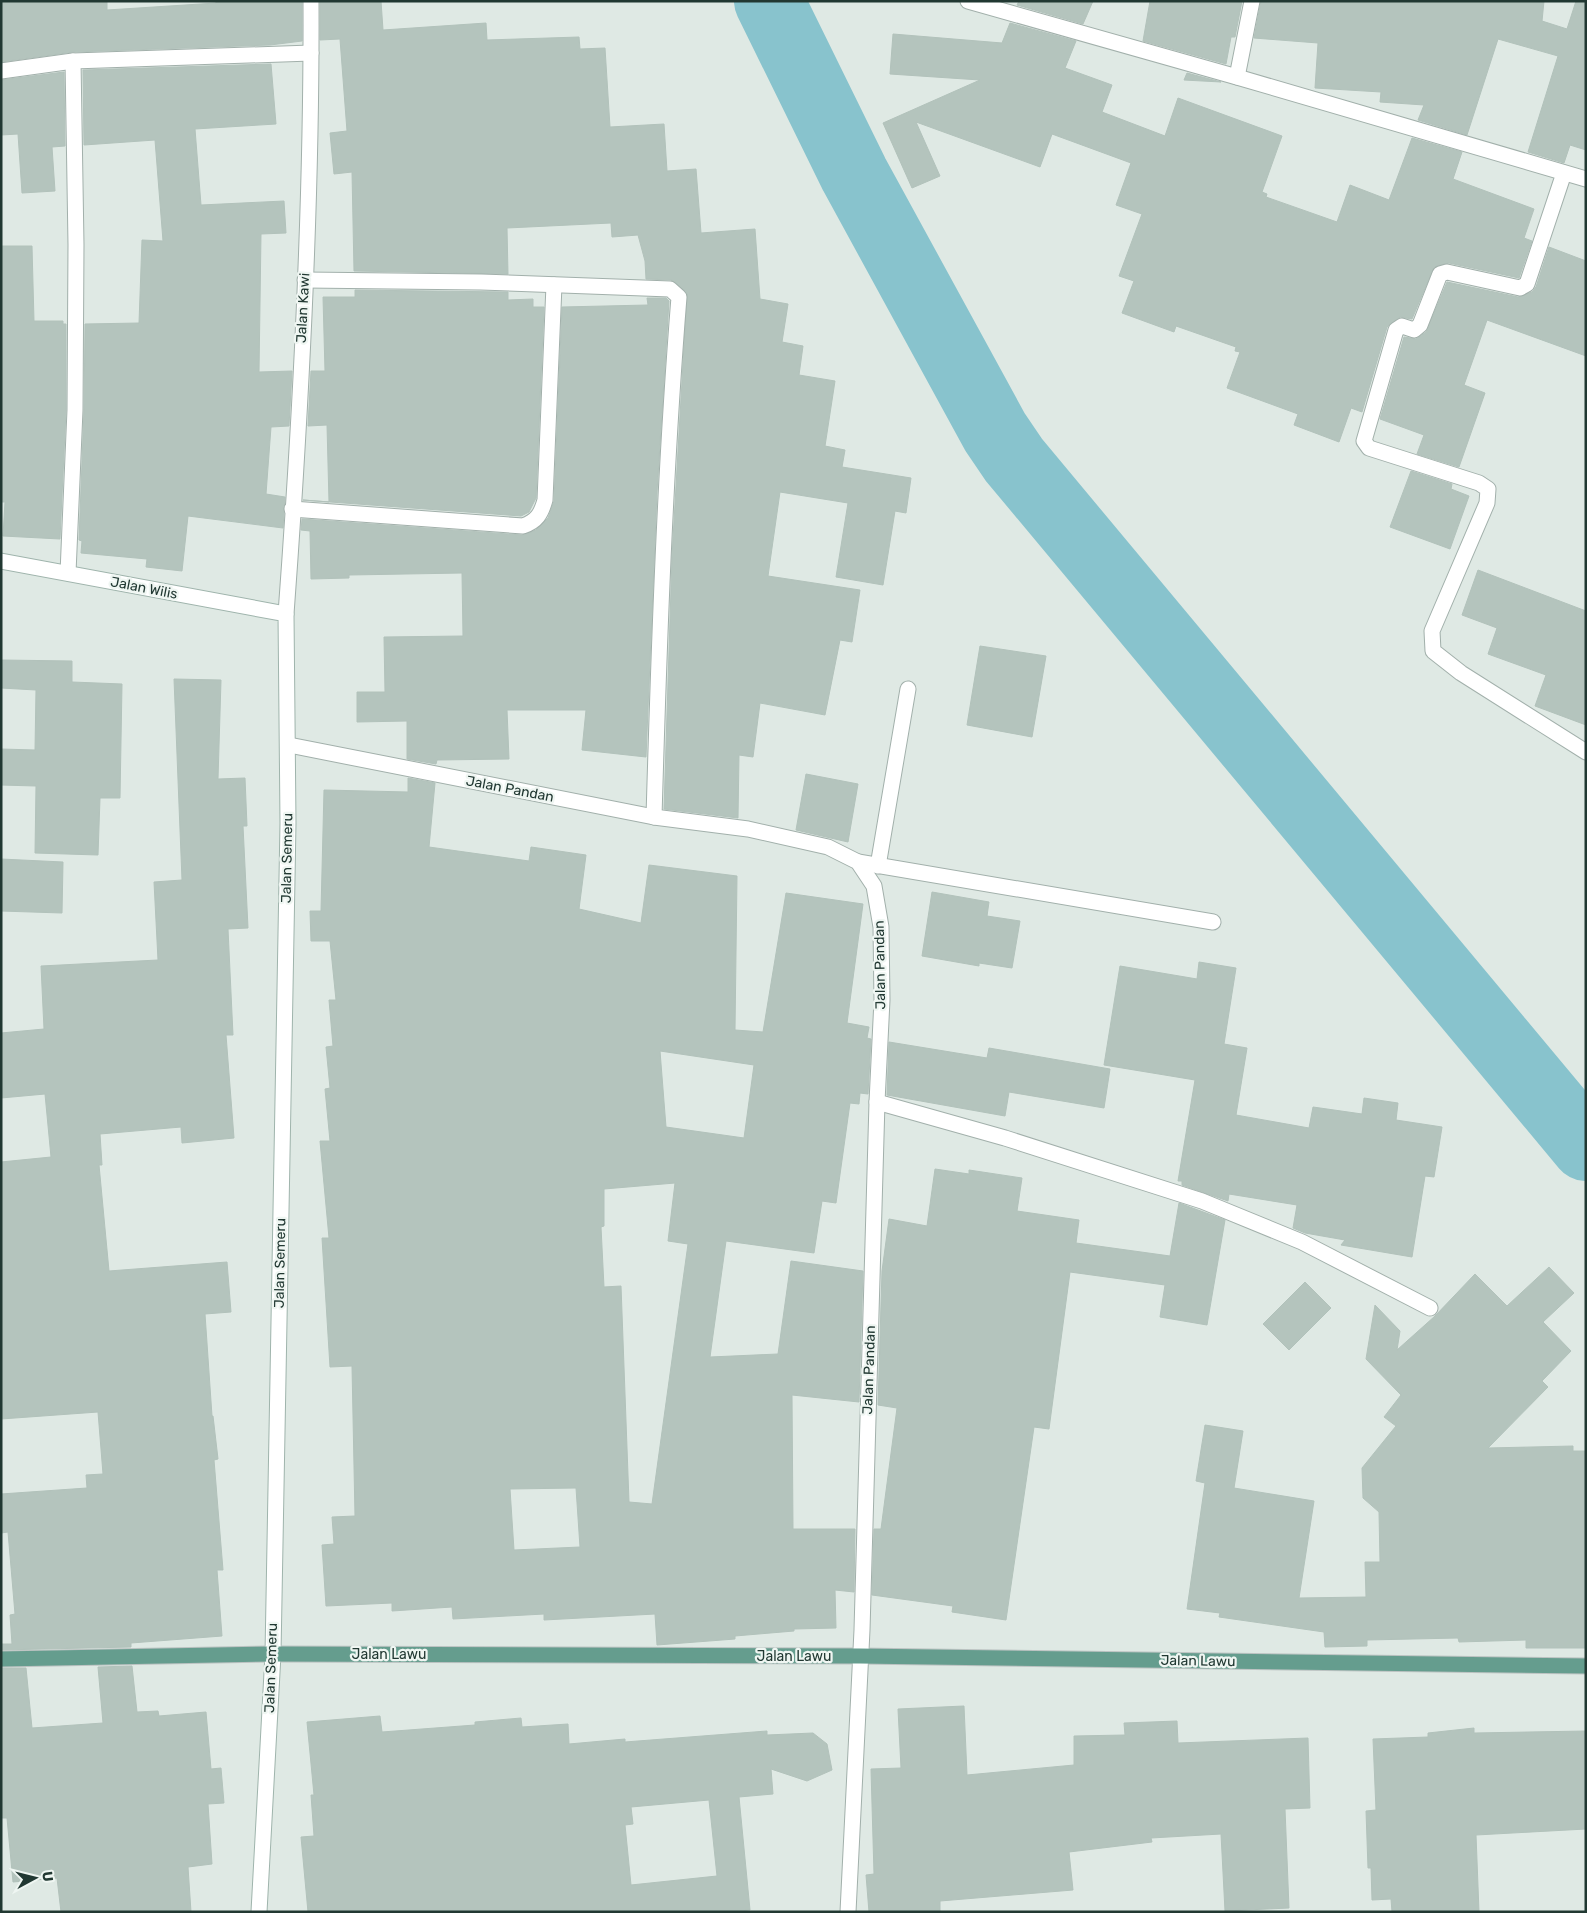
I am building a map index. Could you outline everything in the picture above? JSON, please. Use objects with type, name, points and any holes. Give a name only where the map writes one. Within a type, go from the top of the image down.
[{"type":"main road","name":"Jalan Lawu","points":[[1,1659],[273,1654],[860,1656],[1586,1666]]},
{"type":"street","name":"Jalan Kawi","points":[[286,614],[305,280],[312,53],[311,1]]},
{"type":"street","points":[[968,1],[1586,179]]},
{"type":"street","points":[[1237,77],[1252,1]]},
{"type":"street","points":[[1,71],[73,61],[312,53]]},
{"type":"street","points":[[68,573],[75,401],[76,245],[73,61]]},
{"type":"street","points":[[1564,173],[1527,284],[1520,288],[1447,272],[1440,274],[1420,325],[1414,330],[1402,326],[1396,330],[1364,442],[1369,448],[1479,483],[1488,489],[1487,503],[1432,631],[1433,651],[1461,673],[1586,752]]},
{"type":"street","points":[[305,280],[670,289],[679,297],[661,563],[654,817]]},
{"type":"street","points":[[292,509],[523,526],[534,522],[541,513],[545,500],[554,285]]},
{"type":"street","name":"Jalan Wilis","points":[[1,561],[286,614]]},
{"type":"street","name":"Jalan Semeru","points":[[259,1912],[273,1654],[289,745],[286,614]]},
{"type":"street","points":[[878,866],[908,689]]},
{"type":"street","name":"Jalan Pandan","points":[[289,745],[654,817],[748,829],[828,847],[858,862],[874,886],[882,927],[882,1000],[877,1102],[860,1656],[848,1912]]},
{"type":"street","points":[[858,862],[1213,922]]},
{"type":"street","points":[[877,1102],[1005,1138],[1202,1201],[1302,1242],[1430,1308]]},
{"type":"building","points":[[1,1],[107,1],[107,10],[216,3],[216,1],[302,1],[302,41],[270,45],[73,52],[1,62]]},
{"type":"building","points":[[320,1],[381,1],[383,30],[486,23],[487,40],[579,37],[580,49],[605,48],[610,127],[664,124],[667,171],[696,169],[701,233],[755,229],[760,299],[788,304],[782,342],[803,346],[799,375],[835,381],[825,446],[845,450],[842,467],[911,478],[906,513],[895,511],[883,585],[836,577],[848,503],[780,492],[768,576],[860,590],[852,642],[840,640],[825,715],[760,703],[753,757],[739,755],[738,818],[664,809],[672,557],[687,293],[671,280],[646,279],[645,261],[638,235],[612,237],[611,223],[507,228],[508,274],[354,271],[352,172],[334,174],[330,133],[347,131],[340,39],[320,40]]},
{"type":"building","points":[[1019,1],[1093,1],[1083,24],[1017,5]]},
{"type":"building","points":[[1150,1],[1242,1],[1235,37],[1231,37],[1226,64],[1143,41]]},
{"type":"building","points":[[1261,1],[1544,1],[1542,21],[1567,29],[1576,1],[1586,1],[1586,150],[1570,145],[1564,163],[1528,152],[1558,56],[1498,39],[1467,135],[1418,120],[1424,105],[1380,102],[1381,92],[1315,88],[1318,43],[1254,38]]},
{"type":"building","points":[[1010,23],[1076,41],[1065,68],[1112,85],[1102,112],[1165,136],[1178,98],[1282,136],[1262,192],[1267,194],[1266,197],[1337,222],[1350,185],[1389,200],[1412,138],[1462,152],[1453,179],[1534,209],[1524,238],[1532,241],[1519,278],[1449,263],[1434,267],[1412,319],[1400,317],[1387,327],[1362,412],[1351,408],[1339,442],[1294,425],[1298,414],[1227,388],[1240,352],[1235,351],[1236,347],[1176,326],[1174,332],[1122,313],[1134,281],[1119,276],[1142,214],[1116,205],[1131,163],[1052,134],[1040,167],[916,122],[940,176],[912,188],[883,123],[980,80],[890,74],[893,34],[1002,43]]},
{"type":"building","points":[[271,64],[276,124],[195,129],[201,205],[284,201],[286,233],[261,234],[259,372],[292,371],[289,426],[271,427],[266,494],[285,497],[283,528],[188,516],[182,571],[146,567],[147,559],[81,553],[82,541],[79,540],[85,324],[139,323],[142,240],[163,241],[155,140],[84,145],[83,70]]},
{"type":"building","points":[[64,72],[65,146],[52,147],[55,191],[22,193],[18,134],[1,135],[1,80]]},
{"type":"building","points":[[1187,73],[1221,82],[1184,80]]},
{"type":"building","points":[[1,246],[32,246],[34,321],[63,321],[63,324],[66,324],[66,410],[60,539],[3,536],[5,502],[1,502]]},
{"type":"building","points":[[1549,247],[1586,261],[1586,356],[1487,320],[1464,385],[1485,393],[1459,467],[1417,454],[1424,435],[1380,419],[1404,337],[1416,339],[1426,332],[1447,282],[1518,297],[1532,292],[1536,287]]},
{"type":"building","points":[[355,290],[508,292],[508,300],[533,299],[533,307],[544,307],[536,498],[529,512],[521,516],[329,502],[327,425],[308,426],[311,371],[325,371],[323,297],[355,297]]},
{"type":"building","points":[[647,298],[666,298],[669,301],[657,492],[646,757],[582,750],[586,710],[507,710],[509,759],[437,760],[436,764],[407,759],[407,721],[357,722],[357,692],[385,692],[384,637],[463,636],[462,573],[349,575],[349,578],[311,579],[310,531],[301,530],[302,519],[522,535],[536,530],[548,518],[554,501],[562,307],[648,305]]},
{"type":"building","points":[[1411,471],[1452,484],[1451,489],[1469,496],[1450,549],[1390,527]]},
{"type":"building","points":[[1478,570],[1586,611],[1586,725],[1535,706],[1546,675],[1488,654],[1497,628],[1462,615]]},
{"type":"building","points":[[980,646],[1046,656],[1032,737],[967,725]]},
{"type":"building","points":[[1,660],[72,661],[72,682],[122,684],[120,798],[100,798],[98,855],[35,853],[36,786],[1,785],[1,749],[35,750],[36,690],[1,688]]},
{"type":"building","points":[[174,679],[221,680],[218,779],[245,778],[247,826],[243,826],[248,928],[228,929],[233,1035],[226,1035],[234,1138],[182,1143],[181,1127],[100,1134],[102,1165],[99,1165],[109,1271],[227,1262],[231,1312],[205,1314],[212,1416],[218,1459],[214,1460],[223,1570],[217,1570],[222,1636],[131,1643],[131,1647],[1,1650],[1,1644],[12,1644],[10,1615],[15,1614],[8,1532],[1,1533],[1,1494],[87,1488],[86,1475],[103,1474],[98,1412],[1,1419],[1,1162],[51,1157],[45,1094],[1,1098],[1,1033],[44,1029],[41,966],[158,960],[154,882],[182,880]]},
{"type":"building","points":[[806,774],[858,784],[848,842],[796,830]]},
{"type":"building","points":[[408,778],[435,783],[429,847],[529,861],[531,847],[586,855],[579,909],[641,923],[649,865],[737,876],[735,1030],[763,1032],[786,893],[863,904],[847,1023],[869,1027],[867,1038],[871,1039],[868,1094],[860,1093],[859,1104],[850,1103],[836,1203],[822,1201],[814,1253],[726,1241],[710,1357],[778,1354],[791,1261],[863,1271],[859,1402],[792,1395],[793,1529],[855,1529],[854,1592],[835,1590],[836,1628],[794,1629],[794,1631],[735,1636],[735,1639],[657,1645],[655,1614],[544,1620],[544,1614],[453,1619],[452,1607],[392,1611],[392,1603],[326,1606],[322,1545],[334,1544],[332,1517],[355,1516],[352,1366],[330,1367],[322,1238],[329,1238],[320,1141],[330,1141],[325,1089],[330,1088],[326,1047],[333,1046],[329,1000],[336,1000],[330,941],[311,941],[310,911],[321,911],[324,790],[408,792]],"holes":[[[660,1051],[754,1065],[744,1138],[666,1127]],[[675,1183],[668,1241],[688,1244],[652,1504],[629,1502],[621,1286],[604,1287],[601,1227],[604,1226],[604,1189]],[[576,1488],[580,1547],[514,1550],[510,1489]]]},
{"type":"building","points":[[1,859],[63,862],[62,913],[1,911]]},
{"type":"building","points":[[932,892],[989,902],[987,916],[1020,921],[1012,968],[979,963],[979,966],[922,956]]},
{"type":"building","points":[[1199,962],[1236,968],[1224,1044],[1247,1048],[1236,1115],[1309,1128],[1313,1107],[1362,1114],[1364,1098],[1398,1103],[1396,1120],[1442,1127],[1434,1177],[1425,1176],[1412,1257],[1341,1245],[1345,1240],[1305,1233],[1293,1228],[1297,1205],[1229,1194],[1228,1201],[1182,1185],[1182,1181],[1178,1181],[1195,1080],[1104,1065],[1120,966],[1197,979]]},
{"type":"building","points":[[889,1042],[987,1058],[989,1048],[1110,1069],[1104,1108],[1009,1092],[1005,1116],[887,1095]]},
{"type":"building","points":[[935,1169],[969,1174],[969,1170],[1022,1178],[1017,1211],[1079,1220],[1076,1243],[1170,1256],[1179,1203],[1225,1220],[1207,1325],[1160,1317],[1165,1285],[1070,1272],[1049,1429],[1034,1427],[1006,1620],[952,1612],[953,1606],[872,1595],[874,1529],[881,1529],[897,1408],[878,1405],[882,1271],[889,1219],[927,1226]]},
{"type":"building","points":[[1549,1267],[1574,1293],[1543,1322],[1571,1351],[1542,1381],[1548,1387],[1488,1448],[1573,1446],[1573,1451],[1586,1451],[1586,1648],[1526,1648],[1526,1640],[1459,1642],[1458,1638],[1367,1640],[1367,1646],[1325,1647],[1324,1632],[1219,1617],[1220,1613],[1187,1609],[1205,1483],[1196,1481],[1205,1425],[1243,1431],[1234,1488],[1314,1501],[1299,1598],[1366,1597],[1365,1562],[1380,1562],[1379,1512],[1363,1498],[1362,1468],[1396,1426],[1384,1417],[1401,1395],[1366,1359],[1375,1305],[1400,1331],[1397,1350],[1435,1316],[1475,1274],[1507,1306]]},
{"type":"building","points":[[1305,1282],[1331,1308],[1289,1350],[1263,1324]]},
{"type":"building","points":[[132,1666],[137,1712],[158,1711],[159,1716],[206,1712],[211,1769],[221,1768],[224,1803],[208,1804],[212,1864],[188,1867],[191,1912],[61,1912],[57,1878],[13,1882],[7,1818],[1,1818],[1,1668],[26,1668],[32,1728],[103,1723],[98,1667]]},
{"type":"building","points":[[964,1706],[967,1775],[1074,1765],[1074,1736],[1125,1735],[1124,1723],[1177,1721],[1178,1743],[1308,1738],[1310,1808],[1285,1809],[1289,1908],[1225,1911],[1221,1834],[1151,1838],[1152,1842],[1069,1852],[1073,1890],[940,1901],[940,1912],[869,1912],[866,1875],[874,1874],[871,1769],[901,1768],[898,1709]]},
{"type":"building","points":[[380,1716],[382,1732],[475,1725],[475,1722],[521,1718],[522,1727],[568,1724],[569,1744],[625,1739],[625,1742],[767,1731],[767,1735],[813,1733],[827,1744],[832,1770],[807,1781],[771,1769],[773,1794],[739,1797],[750,1910],[730,1912],[308,1912],[301,1837],[314,1836],[311,1795],[314,1795],[307,1722]],"holes":[[[709,1800],[717,1876],[631,1885],[625,1825],[633,1824],[631,1807]]]},
{"type":"building","points":[[1474,1728],[1474,1733],[1586,1731],[1586,1829],[1476,1835],[1479,1912],[1392,1912],[1391,1899],[1372,1900],[1371,1868],[1368,1868],[1366,1811],[1376,1810],[1373,1739],[1428,1737],[1428,1733]]},
{"type":"waterway","points":[[769,1],[854,174],[995,432],[1014,460],[1586,1146]]}]
